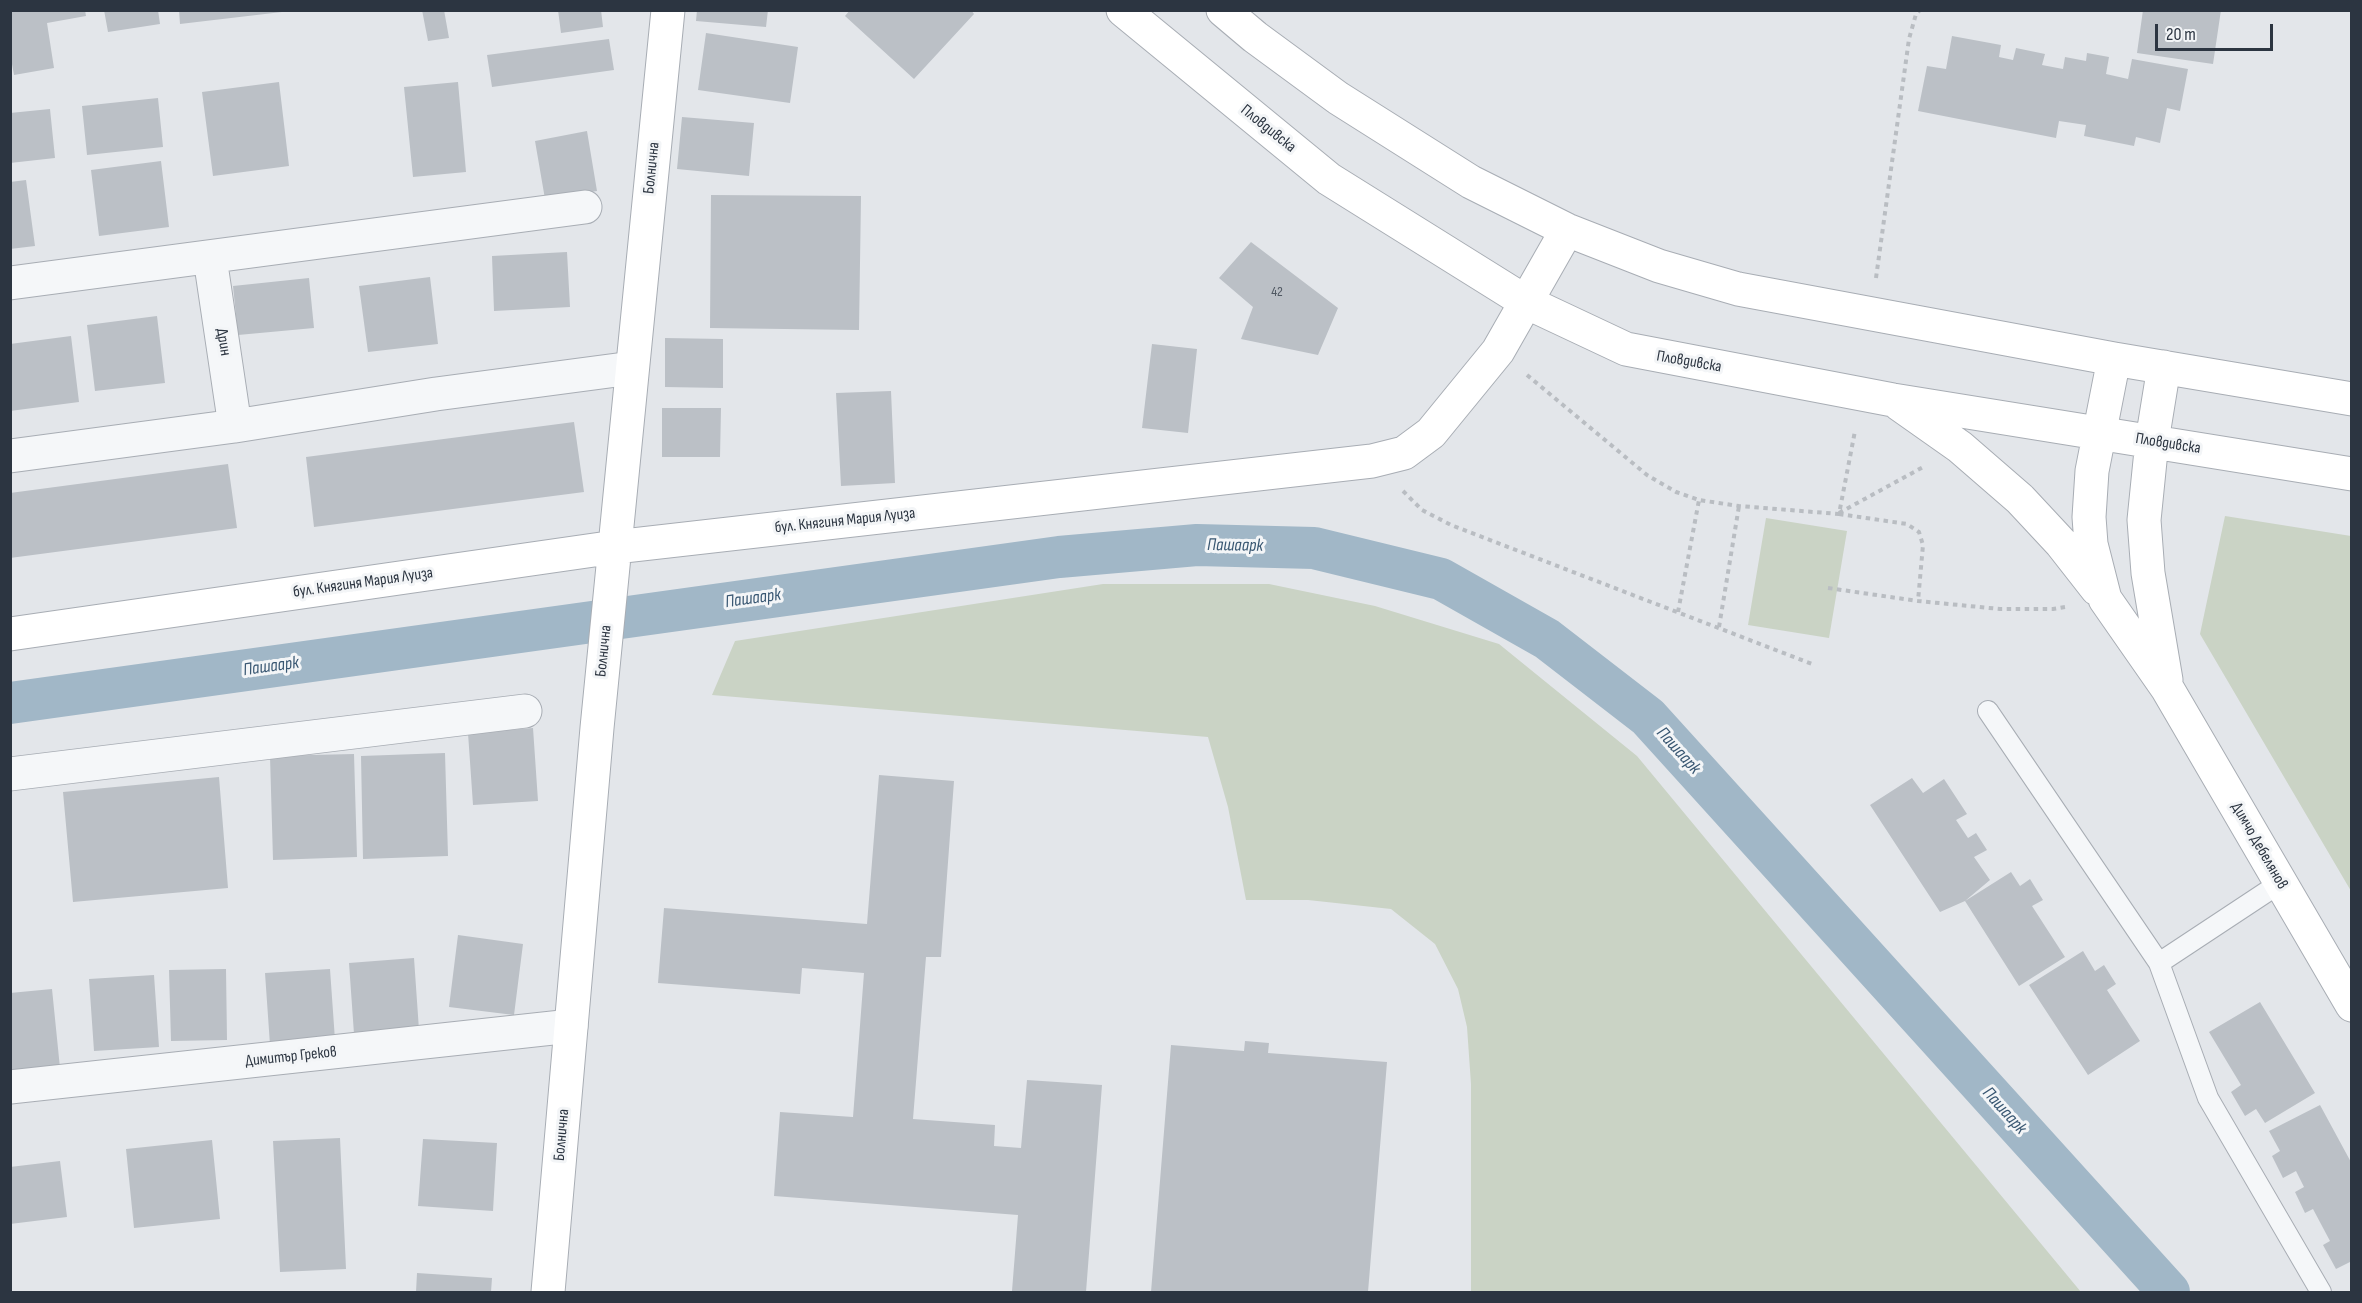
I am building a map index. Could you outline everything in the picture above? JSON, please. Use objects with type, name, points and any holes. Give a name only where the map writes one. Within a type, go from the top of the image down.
[{"type":"street","name":"Болнична","points":[[549,1293],[609,602],[668,10]]},
{"type":"street","name":"Пловдивска","points":[[1124,10],[1329,179],[1526,302],[1626,349],[1893,400],[2352,474]]},
{"type":"street","points":[[1223,10],[1338,98],[1471,182],[1567,230],[1659,266],[1738,289],[2114,359],[2352,399]]},
{"type":"street","points":[[10,283],[585,207]]},
{"type":"street","name":"бул. Княгиня Мария Луиза","points":[[10,634],[615,547],[1372,461],[1404,453],[1431,433],[1498,351],[1567,230]]},
{"type":"street","name":"Дрин","points":[[210,258],[235,426]]},
{"type":"street","name":"Димчо Дебелянов","points":[[2114,359],[2092,471],[2089,517],[2091,544],[2105,599],[2167,688],[2352,1005]]},
{"type":"street","name":"Димчо Дебелянов","points":[[2164,367],[2152,441],[2144,520],[2148,573],[2167,688]]},
{"type":"street","points":[[10,456],[235,426],[436,394],[632,368]]},
{"type":"street","points":[[1893,400],[1960,447],[2020,499],[2061,543],[2105,599]]},
{"type":"street","points":[[10,774],[525,711]]},
{"type":"street","name":"Димитър Греков","points":[[10,1088],[571,1026]]},
{"type":"lane","points":[[1988,711],[2159,963],[2208,1098],[2321,1293]]},
{"type":"lane","points":[[2159,963],[2280,883]]},
{"type":"path","points":[[1871,314],[1910,39],[1916,14],[1920,10]]},
{"type":"path","points":[[1498,351],[1647,475],[1676,492],[1700,500],[1739,506],[1839,514],[1907,524],[1919,532],[1923,545],[1918,601]]},
{"type":"path","points":[[1839,514],[1855,434],[1854,427]]},
{"type":"path","points":[[1839,514],[1960,447]]},
{"type":"path","points":[[1372,461],[1422,510],[1451,525],[1812,664]]},
{"type":"path","points":[[1678,612],[1700,500]]},
{"type":"path","points":[[1719,627],[1739,506]]},
{"type":"path","points":[[1828,588],[1918,601],[2000,609],[2053,609],[2105,599]]},
{"type":"green space","points":[[2225,516],[2351,536],[2351,891],[2200,634]]},
{"type":"green space","points":[[1766,518],[1847,531],[1829,638],[1748,625]]},
{"type":"green space","points":[[1103,584],[1269,584],[1375,606],[1499,644],[1637,756],[2081,1292],[1471,1292],[1471,1084],[1467,1027],[1458,989],[1435,944],[1391,909],[1308,900],[1246,900],[1228,807],[1208,737],[712,695],[735,641]]},
{"type":"building","points":[[10,10],[85,10],[86,16],[47,23],[54,68],[14,75],[10,53]]},
{"type":"building","points":[[104,10],[158,10],[160,24],[108,32]]},
{"type":"building","points":[[179,10],[281,10],[282,12],[180,24]]},
{"type":"building","points":[[422,10],[444,10],[449,38],[428,41]]},
{"type":"building","points":[[558,10],[601,10],[603,27],[561,33]]},
{"type":"building","points":[[697,10],[768,10],[766,27],[696,21]]},
{"type":"building","points":[[850,10],[971,10],[974,14],[914,79],[845,16]]},
{"type":"building","points":[[2143,10],[2221,10],[2213,64],[2137,53]]},
{"type":"building","points":[[706,33],[798,47],[790,103],[698,90]]},
{"type":"building","points":[[1952,36],[2001,45],[1999,57],[2013,60],[2016,48],[2045,54],[2042,65],[2063,69],[2065,57],[2086,61],[2087,53],[2109,57],[2106,74],[2128,79],[2132,59],[2188,69],[2180,111],[2167,108],[2160,143],[2136,137],[2134,146],[2084,136],[2086,125],[2059,121],[2056,138],[1918,111],[1927,66],[1946,69]]},
{"type":"building","points":[[609,39],[614,70],[492,87],[487,55]]},
{"type":"building","points":[[279,82],[289,166],[213,176],[202,92]]},
{"type":"building","points":[[458,82],[466,172],[413,177],[404,87]]},
{"type":"building","points":[[158,98],[163,147],[87,155],[82,106]]},
{"type":"building","points":[[50,109],[55,158],[10,163],[10,113]]},
{"type":"building","points":[[682,117],[754,123],[749,176],[677,169]]},
{"type":"building","points":[[587,131],[597,191],[545,199],[535,141]]},
{"type":"building","points":[[161,161],[169,227],[99,236],[91,170]]},
{"type":"building","points":[[26,180],[35,246],[10,249],[10,182]]},
{"type":"building","points":[[711,195],[861,196],[859,330],[710,328]]},
{"type":"building","points":[[1251,242],[1338,308],[1318,355],[1241,339],[1253,307],[1219,278]]},
{"type":"building","points":[[567,252],[570,307],[494,311],[492,256]]},
{"type":"building","points":[[430,277],[438,344],[368,352],[359,286]]},
{"type":"building","points":[[309,278],[314,328],[238,335],[233,286]]},
{"type":"building","points":[[157,316],[165,383],[95,391],[87,325]]},
{"type":"building","points":[[71,336],[79,402],[10,411],[10,344]]},
{"type":"building","points":[[665,338],[723,339],[723,388],[665,387]]},
{"type":"building","points":[[1152,344],[1197,349],[1188,433],[1142,428]]},
{"type":"building","points":[[891,391],[895,483],[841,486],[836,393]]},
{"type":"building","points":[[662,408],[721,408],[720,457],[662,457]]},
{"type":"building","points":[[574,422],[584,492],[314,527],[306,457]]},
{"type":"building","points":[[228,464],[237,528],[10,558],[10,493]]},
{"type":"building","points":[[533,728],[538,801],[473,805],[468,733]]},
{"type":"building","points":[[445,753],[448,856],[363,859],[361,756]]},
{"type":"building","points":[[354,754],[357,857],[273,860],[270,756]]},
{"type":"building","points":[[879,775],[954,781],[941,957],[926,957],[913,1119],[995,1125],[994,1146],[1021,1148],[1027,1080],[1102,1085],[1086,1292],[1012,1291],[1018,1215],[774,1196],[780,1112],[853,1117],[864,973],[802,968],[800,994],[658,983],[664,908],[867,924]]},
{"type":"building","points":[[219,777],[228,888],[73,902],[63,792]]},
{"type":"building","points":[[1912,778],[1923,793],[1944,779],[1967,814],[1956,820],[1968,838],[1976,833],[1987,850],[1974,857],[1990,880],[1965,901],[1940,912],[1870,805]]},
{"type":"building","points":[[2011,872],[2020,886],[2030,879],[2043,900],[2032,906],[2065,957],[2019,986],[1965,901]]},
{"type":"building","points":[[458,935],[523,944],[514,1015],[449,1007]]},
{"type":"building","points":[[2083,951],[2095,971],[2104,965],[2116,984],[2107,990],[2140,1041],[2088,1075],[2029,985]]},
{"type":"building","points":[[414,958],[419,1030],[354,1034],[349,963]]},
{"type":"building","points":[[226,969],[227,1040],[171,1041],[169,970]]},
{"type":"building","points":[[330,969],[335,1040],[270,1045],[265,973]]},
{"type":"building","points":[[154,975],[159,1047],[94,1051],[89,979]]},
{"type":"building","points":[[52,989],[60,1068],[10,1073],[10,993]]},
{"type":"building","points":[[2260,1002],[2315,1093],[2265,1123],[2256,1109],[2245,1116],[2231,1092],[2241,1085],[2209,1032]]},
{"type":"building","points":[[1245,1041],[1269,1043],[1268,1053],[1387,1062],[1368,1292],[1151,1292],[1171,1045],[1244,1051]]},
{"type":"building","points":[[2320,1105],[2352,1164],[2352,1261],[2336,1269],[2323,1245],[2330,1241],[2313,1209],[2305,1213],[2295,1192],[2304,1187],[2296,1171],[2283,1178],[2272,1156],[2280,1151],[2269,1131]]},
{"type":"building","points":[[340,1138],[346,1269],[280,1272],[273,1141]]},
{"type":"building","points":[[423,1139],[497,1143],[493,1211],[418,1206]]},
{"type":"building","points":[[212,1140],[220,1219],[134,1228],[126,1149]]},
{"type":"building","points":[[60,1161],[67,1217],[10,1224],[10,1167]]},
{"type":"building","points":[[417,1273],[492,1278],[491,1292],[416,1292]]},
{"type":"waterway","name":"Пашаарк","points":[[10,703],[1059,557],[1197,545],[1314,548],[1441,579],[1547,639],[1648,717],[2169,1292]]}]
